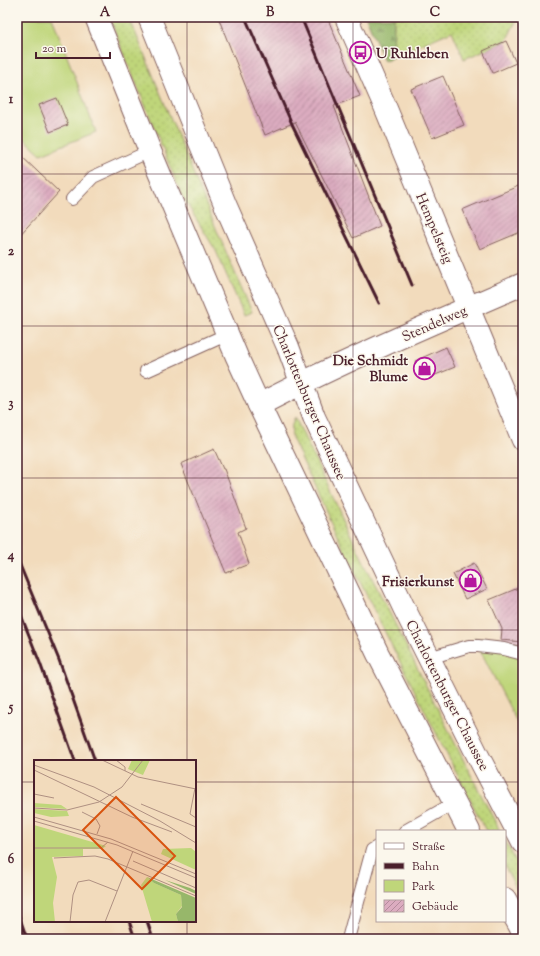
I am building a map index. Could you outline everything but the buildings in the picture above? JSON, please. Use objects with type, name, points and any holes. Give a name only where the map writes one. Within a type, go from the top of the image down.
[{"type":"main road","points":[[96,17],[150,151],[259,405],[378,654],[468,830]]},
{"type":"main road","name":"Charlottenburger Chaussee","points":[[149,17],[225,204],[288,347],[314,417],[388,576],[523,842]]},
{"type":"main road","name":"Hempelsteig","points":[[346,17],[384,104],[523,440]]},
{"type":"main road","name":"Stendelweg","points":[[259,405],[301,383],[468,307],[523,284]]},
{"type":"main road","points":[[506,901],[523,932]]},
{"type":"lane","points":[[72,199],[93,177],[150,151]]},
{"type":"lane","points":[[146,371],[228,334]]},
{"type":"lane","points":[[429,658],[470,646],[504,648],[523,654]]},
{"type":"lane","points":[[407,830],[454,803]]},
{"type":"lane","points":[[348,939],[372,850],[376,848]]},
{"type":"green space","points":[[17,17],[52,17],[96,132],[41,154],[17,132]]},
{"type":"green space","points":[[109,17],[129,17],[252,312],[244,315],[216,251],[182,196]]},
{"type":"green space","points":[[366,17],[394,17],[393,57],[384,61]]},
{"type":"green space","points":[[394,17],[518,17],[506,41],[464,59],[452,31],[393,57]]},
{"type":"green space","points":[[295,417],[357,548],[499,830],[485,830],[404,670],[346,554],[292,438],[291,433]]},
{"type":"green space","points":[[474,638],[523,643],[523,734]]},
{"type":"green space","points":[[506,842],[523,875],[523,901],[506,869]]},
{"type":"railway","points":[[245,17],[292,124],[379,303]]},
{"type":"railway","points":[[301,17],[412,285]]},
{"type":"railway","points":[[17,558],[59,660],[95,760]]},
{"type":"railway","points":[[17,605],[40,663],[75,760]]},
{"type":"railway","points":[[17,910],[27,939]]},
{"type":"railway","points":[[129,922],[135,939]]},
{"type":"railway","points":[[147,922],[153,939]]},
{"type":"place","name":"U Ruhleben","points":[[361,53]]},
{"type":"place","name":"Die Schmidt Blume","points":[[424,368]]},
{"type":"place","name":"Frisierkunst","points":[[470,581]]}]
